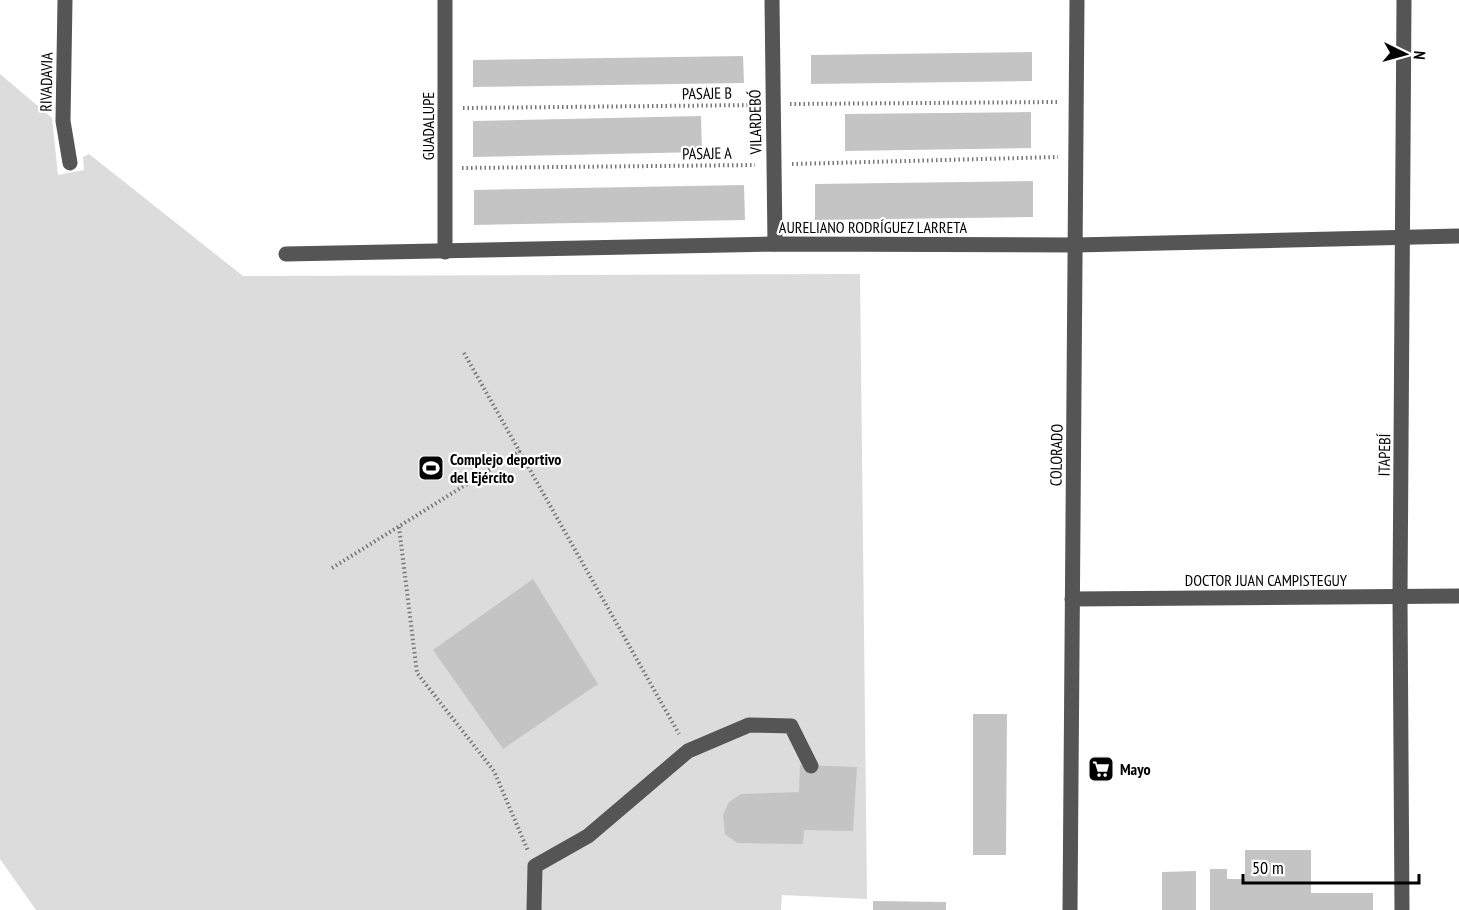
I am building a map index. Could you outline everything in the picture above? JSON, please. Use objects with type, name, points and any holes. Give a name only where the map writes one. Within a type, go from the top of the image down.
[{"type":"street","name":"RIVADAVIA","points":[[65,0],[63,121],[70,163]]},
{"type":"street","name":"GUADALUPE","points":[[445,0],[445,252]]},
{"type":"street","name":"VILARDEBÓ","points":[[772,0],[775,244]]},
{"type":"street","name":"COLORADO","points":[[1070,910],[1077,0]]},
{"type":"street","name":"ITAPEBÍ","points":[[1402,910],[1400,597],[1404,0]]},
{"type":"street","name":"AURELIANO RODRÍGUEZ LARRETA","points":[[286,254],[775,244],[1076,245],[1459,236]]},
{"type":"street","name":"DOCTOR JUAN CAMPISTEGUY","points":[[1072,599],[1459,596]]},
{"type":"street","points":[[534,910],[535,866],[588,836],[688,751],[749,725],[791,726],[811,766]]},
{"type":"path","name":"PASAJE B","points":[[446,108],[1077,102]]},
{"type":"path","name":"PASAJE A","points":[[446,168],[774,165],[1077,156]]},
{"type":"path","points":[[464,352],[688,751]]},
{"type":"path","points":[[332,568],[520,451]]},
{"type":"path","points":[[399,527],[417,673],[494,771],[535,866]]},
{"type":"shaded area","name":"Complejo deportivo del Ejército","points":[[0,74],[52,118],[58,175],[84,170],[83,157],[89,154],[243,276],[860,274],[867,899],[782,895],[781,910],[36,910],[0,859]]},
{"type":"building","points":[[1032,52],[1032,81],[811,84],[811,55]]},
{"type":"building","points":[[743,56],[744,83],[473,87],[473,60]]},
{"type":"building","points":[[1031,112],[1031,148],[845,151],[845,114]]},
{"type":"building","points":[[701,116],[702,152],[473,157],[473,121]]},
{"type":"building","points":[[1033,181],[1033,217],[815,220],[815,184]]},
{"type":"building","points":[[744,185],[745,220],[474,225],[474,190]]},
{"type":"building","points":[[533,579],[598,684],[503,749],[433,650]]},
{"type":"building","points":[[973,714],[1007,714],[1006,855],[973,855]]},
{"type":"building","points":[[800,765],[857,767],[853,831],[804,830],[803,844],[737,843],[725,834],[723,815],[729,802],[741,794],[799,792]]},
{"type":"building","points":[[1245,850],[1311,850],[1311,893],[1373,893],[1373,910],[1210,910],[1210,869],[1227,869],[1227,879],[1245,879]]},
{"type":"building","points":[[1196,871],[1196,910],[1162,910],[1162,872]]},
{"type":"building","points":[[873,901],[946,902],[946,910],[873,910]]},
{"type":"place","name":"Complejo deportivo del Ejército","points":[[431,468]]},
{"type":"place","name":"Mayo","points":[[1101,769]]}]
